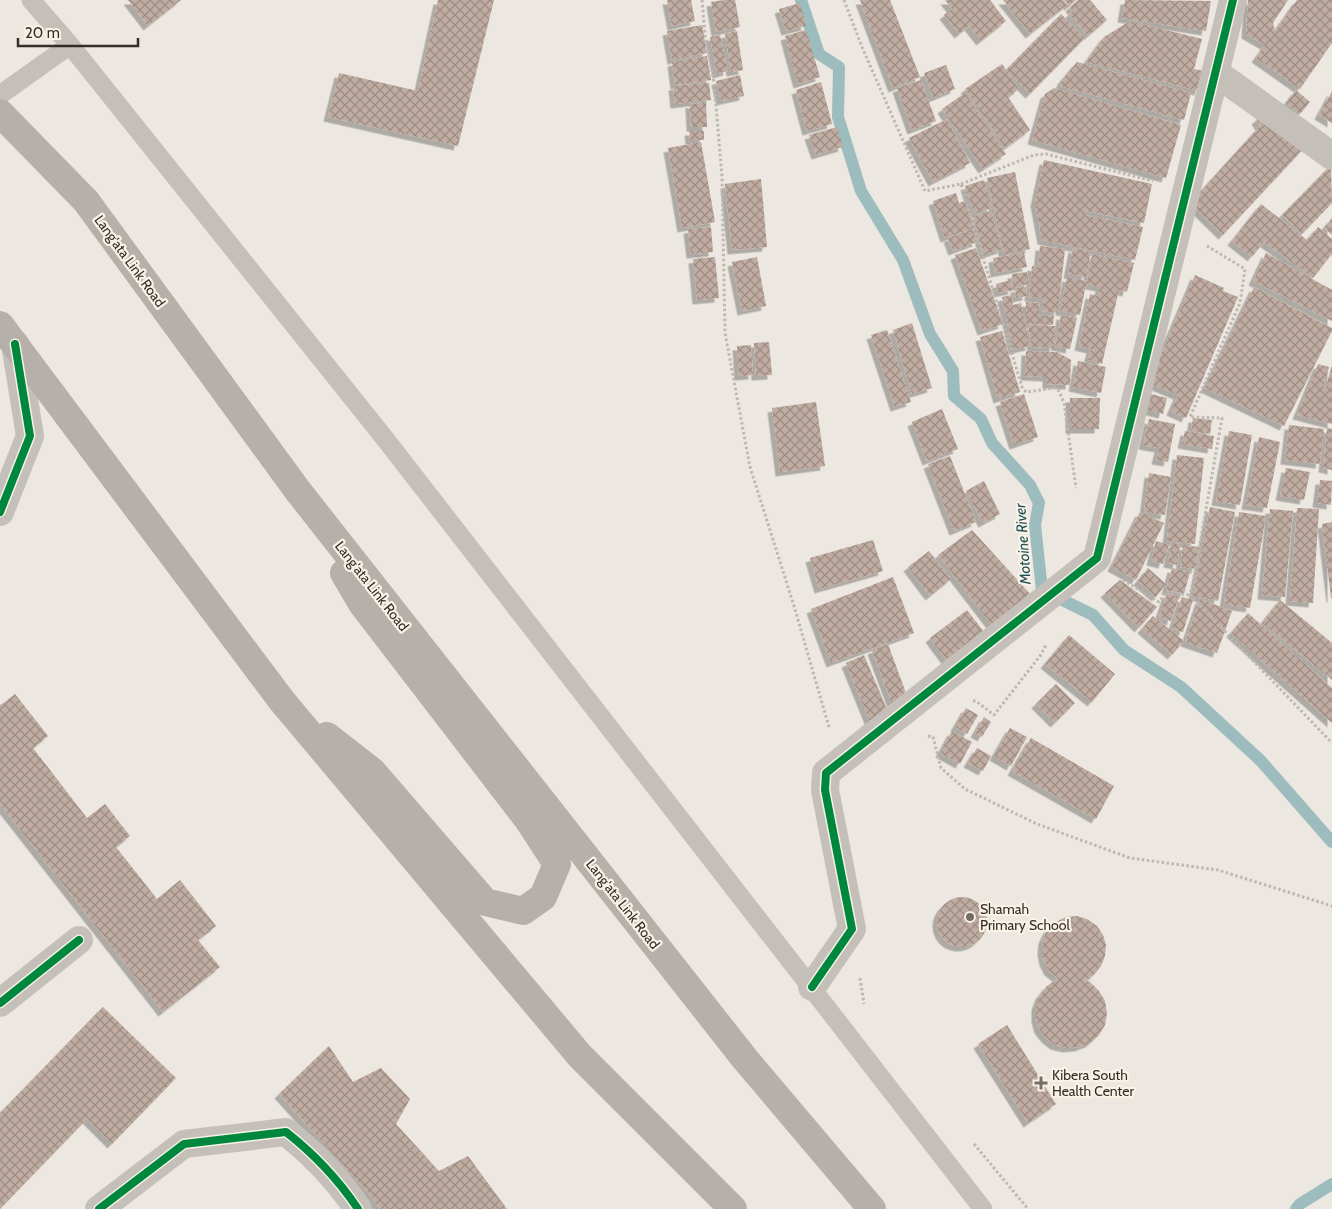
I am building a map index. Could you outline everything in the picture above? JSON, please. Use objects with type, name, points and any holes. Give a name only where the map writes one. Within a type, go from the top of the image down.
[{"type":"main road","name":"Lang'ata Link Road","points":[[0,113],[86,201],[298,491],[745,1059],[872,1209]]},
{"type":"main road","points":[[8,335],[282,701],[580,1056],[734,1209]]},
{"type":"main road","points":[[282,701],[372,771],[485,902],[523,911],[543,897],[557,864],[529,821],[363,605],[298,491]]},
{"type":"street","points":[[812,987],[852,929],[825,790],[826,773],[1097,558],[1233,0]]},
{"type":"street","points":[[1216,73],[1332,156]]},
{"type":"street","points":[[0,512],[30,436],[8,335]]},
{"type":"street","points":[[0,1002],[78,940]]},
{"type":"street","points":[[99,1209],[184,1144],[286,1132],[308,1149],[342,1185],[358,1209]]},
{"type":"lane","points":[[31,0],[70,45],[386,440],[983,1209]]},
{"type":"lane","points":[[0,95],[70,45]]},
{"type":"path","points":[[702,0],[705,35],[714,82],[722,176],[725,333],[750,467],[794,606],[829,729]]},
{"type":"path","points":[[844,0],[862,47],[925,191],[961,184],[1034,155],[1046,154],[1185,199],[1191,236],[1245,269],[1240,303],[1190,417],[1222,418],[1190,595]]},
{"type":"path","points":[[961,184],[1022,387],[1026,392],[1054,388],[1059,391],[1064,403],[1077,494]]},
{"type":"path","points":[[1097,558],[1122,580],[1160,602],[1166,592],[1190,595],[1332,743]]},
{"type":"path","points":[[924,736],[933,737],[941,768],[965,789],[1037,824],[1130,858],[1218,870],[1332,906]]},
{"type":"path","points":[[852,929],[865,1011]]},
{"type":"path","points":[[972,1140],[1028,1209]]},
{"type":"building","points":[[128,0],[181,0],[148,26]]},
{"type":"building","points":[[438,0],[494,0],[458,146],[328,117],[339,73],[418,91]]},
{"type":"building","points":[[667,0],[691,0],[695,21],[672,26]]},
{"type":"building","points":[[735,0],[740,27],[716,32],[711,2]]},
{"type":"building","points":[[860,0],[890,0],[920,77],[893,88]]},
{"type":"building","points":[[945,0],[990,0],[1006,21],[981,41],[969,26],[959,34],[944,15],[952,9]]},
{"type":"building","points":[[1003,0],[1063,0],[1067,5],[1030,34]]},
{"type":"building","points":[[1064,0],[1076,0],[1069,6]]},
{"type":"building","points":[[1078,0],[1090,0],[1107,20],[1088,36],[1069,14],[1073,11],[1070,7]]},
{"type":"building","points":[[1125,0],[1211,1],[1206,31],[1122,18]]},
{"type":"building","points":[[1248,0],[1288,0],[1273,23],[1275,31],[1297,0],[1332,0],[1332,43],[1300,89],[1256,58],[1265,45],[1246,34]]},
{"type":"building","points":[[800,3],[806,26],[786,31],[779,9]]},
{"type":"building","points":[[1061,14],[1085,38],[1030,94],[1006,70]]},
{"type":"building","points":[[1130,21],[1202,39],[1194,69],[1204,71],[1199,91],[1086,62],[1104,37]]},
{"type":"building","points":[[702,25],[707,53],[672,60],[667,31]]},
{"type":"building","points":[[806,30],[820,77],[798,84],[785,36]]},
{"type":"building","points":[[737,31],[743,70],[731,72],[725,34]]},
{"type":"building","points":[[720,35],[728,71],[717,74],[710,37]]},
{"type":"building","points":[[707,56],[711,80],[675,85],[672,62]]},
{"type":"building","points":[[1077,62],[1191,93],[1184,120],[1060,86],[1062,80]]},
{"type":"building","points":[[1002,64],[1019,89],[1008,97],[1030,130],[1005,148],[965,89]]},
{"type":"building","points":[[946,65],[955,89],[933,98],[924,73]]},
{"type":"building","points":[[740,75],[744,96],[721,101],[716,81]]},
{"type":"building","points":[[921,80],[936,121],[912,130],[897,88]]},
{"type":"building","points":[[821,82],[832,124],[807,131],[796,90]]},
{"type":"building","points":[[709,83],[711,100],[675,104],[673,86]]},
{"type":"building","points":[[1054,88],[1181,125],[1166,178],[1032,140],[1045,94]]},
{"type":"building","points":[[1296,90],[1310,102],[1300,114],[1286,103]]},
{"type":"building","points":[[1332,91],[1332,123],[1319,115]]},
{"type":"building","points":[[965,93],[1006,154],[983,169],[942,109]]},
{"type":"building","points":[[706,103],[707,127],[691,127],[690,104]]},
{"type":"building","points":[[1266,112],[1308,144],[1223,235],[1190,203],[1260,126],[1256,120]]},
{"type":"building","points":[[947,119],[970,163],[933,182],[909,138]]},
{"type":"building","points":[[837,127],[843,147],[816,155],[809,135]]},
{"type":"building","points":[[689,131],[704,131],[704,140],[690,140]]},
{"type":"building","points":[[701,142],[715,222],[682,228],[668,148]]},
{"type":"building","points":[[1044,160],[1152,184],[1144,223],[1087,211],[1085,215],[1143,227],[1135,260],[1042,240],[1035,202]]},
{"type":"building","points":[[1331,165],[1332,203],[1302,234],[1282,215]]},
{"type":"building","points":[[1015,172],[1030,249],[1004,255],[987,178]]},
{"type":"building","points":[[761,179],[767,247],[732,250],[725,184]]},
{"type":"building","points":[[984,180],[992,208],[974,214],[965,186]]},
{"type":"building","points":[[956,193],[959,203],[965,201],[974,228],[945,238],[933,201]]},
{"type":"building","points":[[1261,204],[1307,240],[1318,227],[1332,239],[1332,254],[1313,278],[1264,242],[1252,257],[1232,241]]},
{"type":"building","points":[[991,211],[1002,249],[984,255],[973,216]]},
{"type":"building","points":[[1332,218],[1332,235],[1324,228]]},
{"type":"building","points":[[711,227],[713,252],[691,254],[688,229]]},
{"type":"building","points":[[972,229],[977,242],[953,251],[948,238]]},
{"type":"building","points":[[1040,246],[1065,249],[1058,313],[1042,311],[1044,299],[1029,297],[1032,266],[1038,267]]},
{"type":"building","points":[[976,248],[1003,324],[982,331],[955,255]]},
{"type":"building","points":[[1073,248],[1091,252],[1086,277],[1068,274]]},
{"type":"building","points":[[1024,253],[1027,267],[995,273],[993,258]]},
{"type":"building","points":[[1266,253],[1332,290],[1332,321],[1253,281]]},
{"type":"building","points":[[1092,254],[1134,263],[1127,292],[1119,290],[1102,364],[1088,360],[1091,349],[1079,346],[1090,294],[1098,296],[1100,287],[1086,284],[1080,315],[1060,311],[1067,277],[1087,281]]},
{"type":"building","points":[[715,257],[719,298],[697,300],[693,259]]},
{"type":"building","points":[[757,257],[766,306],[742,311],[732,262]]},
{"type":"building","points":[[1027,272],[1029,284],[1013,287],[1012,274]]},
{"type":"building","points":[[1195,275],[1224,288],[1223,291],[1238,297],[1186,418],[1171,411],[1178,395],[1149,383]]},
{"type":"building","points":[[1010,280],[1013,290],[998,293],[996,284]]},
{"type":"building","points":[[1026,287],[1027,296],[1016,298],[1015,288]]},
{"type":"building","points":[[1254,287],[1332,328],[1284,426],[1205,388]]},
{"type":"building","points":[[1012,295],[1013,305],[1021,303],[1030,346],[1013,350],[1002,297]]},
{"type":"building","points":[[1026,302],[1039,303],[1039,315],[1054,316],[1053,325],[1026,324]]},
{"type":"building","points":[[1061,315],[1077,318],[1070,349],[1055,346]]},
{"type":"building","points":[[912,323],[932,388],[912,394],[893,330]]},
{"type":"building","points":[[1028,325],[1055,326],[1054,348],[1032,347]]},
{"type":"building","points":[[887,330],[911,402],[895,407],[871,335]]},
{"type":"building","points":[[1002,331],[1020,392],[998,399],[980,337]]},
{"type":"building","points":[[769,342],[772,375],[756,376],[754,343]]},
{"type":"building","points":[[751,345],[753,375],[739,376],[737,346]]},
{"type":"building","points":[[1026,351],[1057,352],[1071,360],[1070,385],[1047,384],[1047,377],[1025,376]]},
{"type":"building","points":[[1078,361],[1106,367],[1101,393],[1073,387]]},
{"type":"building","points":[[1318,364],[1329,367],[1323,389],[1325,390],[1332,365],[1332,424],[1297,415]]},
{"type":"building","points":[[1143,392],[1167,398],[1163,414],[1139,408]]},
{"type":"building","points":[[1024,394],[1038,437],[1014,445],[1000,402]]},
{"type":"building","points":[[1070,398],[1100,398],[1099,429],[1070,429]]},
{"type":"building","points":[[816,402],[825,466],[780,472],[772,408]]},
{"type":"building","points":[[942,409],[958,449],[927,461],[912,422]]},
{"type":"building","points":[[1193,418],[1212,420],[1210,434],[1191,431]]},
{"type":"building","points":[[1149,419],[1175,424],[1168,462],[1156,460],[1159,448],[1143,445]]},
{"type":"building","points":[[1289,425],[1324,429],[1320,464],[1285,460]]},
{"type":"building","points":[[1327,428],[1332,429],[1332,470],[1323,468]]},
{"type":"building","points":[[1185,431],[1214,436],[1212,449],[1182,444]]},
{"type":"building","points":[[1229,431],[1252,435],[1240,505],[1216,501]]},
{"type":"building","points":[[1259,437],[1280,442],[1267,508],[1246,505]]},
{"type":"building","points":[[1177,455],[1204,458],[1195,544],[1167,541]]},
{"type":"building","points":[[950,456],[976,522],[954,531],[928,464]]},
{"type":"building","points":[[1286,468],[1310,472],[1304,500],[1280,496]]},
{"type":"building","points":[[1149,473],[1171,477],[1165,515],[1144,512]]},
{"type":"building","points":[[1320,480],[1332,481],[1331,505],[1317,503]]},
{"type":"building","points":[[984,481],[1000,514],[983,523],[966,491]]},
{"type":"building","points":[[1210,507],[1235,512],[1218,601],[1193,596]]},
{"type":"building","points":[[1297,508],[1319,509],[1313,603],[1290,601]]},
{"type":"building","points":[[1270,509],[1293,511],[1285,597],[1262,595]]},
{"type":"building","points":[[1140,512],[1164,523],[1136,580],[1112,567]]},
{"type":"building","points":[[1239,512],[1266,516],[1250,608],[1224,604]]},
{"type":"building","points":[[1332,522],[1332,598],[1331,598],[1322,524]]},
{"type":"building","points":[[972,530],[1032,596],[994,628],[938,555]]},
{"type":"building","points":[[873,540],[883,571],[819,589],[810,558]]},
{"type":"building","points":[[1156,541],[1169,545],[1163,564],[1151,561]]},
{"type":"building","points":[[1171,543],[1180,544],[1177,565],[1168,563]]},
{"type":"building","points":[[1183,545],[1199,547],[1196,569],[1180,567]]},
{"type":"building","points":[[929,551],[951,579],[930,596],[908,567]]},
{"type":"building","points":[[1148,568],[1166,584],[1156,597],[1138,581]]},
{"type":"building","points":[[1172,568],[1190,572],[1184,594],[1166,590]]},
{"type":"building","points":[[893,577],[914,633],[831,663],[811,609]]},
{"type":"building","points":[[1120,580],[1157,607],[1139,628],[1105,593]]},
{"type":"building","points":[[1167,593],[1179,597],[1171,621],[1159,617]]},
{"type":"building","points":[[1182,597],[1193,600],[1183,632],[1172,629]]},
{"type":"building","points":[[1200,599],[1232,611],[1217,653],[1185,642]]},
{"type":"building","points":[[1280,600],[1332,643],[1332,680],[1262,623]]},
{"type":"building","points":[[967,610],[984,632],[947,661],[930,638]]},
{"type":"building","points":[[1248,613],[1332,688],[1332,723],[1231,633]]},
{"type":"building","points":[[1153,616],[1184,641],[1172,655],[1142,629]]},
{"type":"building","points":[[1069,635],[1115,674],[1092,702],[1045,664]]},
{"type":"building","points":[[888,644],[910,704],[894,709],[872,650]]},
{"type":"building","points":[[864,655],[889,714],[870,722],[846,663]]},
{"type":"building","points":[[1056,684],[1075,703],[1055,723],[1036,704]]},
{"type":"building","points":[[15,694],[48,736],[33,748],[87,818],[105,804],[130,836],[116,847],[157,899],[180,880],[216,926],[198,940],[220,967],[163,1012],[0,804],[0,704]]},
{"type":"building","points":[[966,708],[978,715],[967,734],[955,727]]},
{"type":"building","points":[[984,717],[991,722],[982,737],[975,733]]},
{"type":"building","points":[[1010,728],[1027,737],[1011,766],[994,756]]},
{"type":"building","points":[[952,731],[972,742],[960,764],[940,753]]},
{"type":"building","points":[[1031,738],[1114,786],[1096,819],[1012,771]]},
{"type":"building","points":[[977,748],[991,756],[983,771],[968,763]]},
{"type":"building","points":[[957,897],[967,897],[980,904],[987,917],[987,927],[980,940],[967,947],[957,947],[948,943],[941,936],[937,927],[937,917],[941,908],[948,901]]},
{"type":"building","points":[[1077,916],[1087,919],[1097,926],[1103,935],[1106,945],[1105,956],[1101,966],[1094,975],[1084,980],[1090,982],[1099,991],[1105,1001],[1107,1013],[1105,1025],[1099,1035],[1090,1043],[1079,1047],[1067,1048],[1055,1045],[1039,1029],[1036,1018],[1036,1006],[1040,995],[1047,986],[1058,978],[1049,971],[1044,961],[1042,951],[1043,939],[1048,929],[1056,922],[1066,917]]},
{"type":"building","points":[[103,1007],[176,1078],[112,1144],[87,1119],[0,1209],[0,1113]]},
{"type":"building","points":[[1007,1025],[1056,1104],[1028,1123],[978,1044]]},
{"type":"building","points":[[329,1046],[353,1082],[381,1068],[410,1099],[396,1124],[439,1171],[468,1156],[507,1209],[380,1209],[371,1196],[279,1094]]},
{"type":"waterway","name":"Motoine River","points":[[801,0],[819,54],[839,67],[838,117],[861,191],[903,260],[930,334],[953,371],[954,396],[981,419],[992,443],[1030,485],[1039,503],[1035,525],[1042,590],[1093,615],[1124,650],[1181,687],[1261,761],[1332,842]]},
{"type":"waterway","name":"Motoine River","points":[[1296,1209],[1300,1204],[1332,1184]]},
{"type":"cycle path","points":[[812,987],[852,929],[825,790],[826,773],[1097,558],[1233,0]]},
{"type":"cycle path","points":[[0,512],[30,436],[15,344]]},
{"type":"cycle path","points":[[0,1003],[79,940]]},
{"type":"cycle path","points":[[99,1209],[184,1144],[286,1132],[325,1168],[358,1209]]},
{"type":"place","name":"Shamah Primary School","points":[[970,917]]},
{"type":"place","name":"Kibera South Health Center","points":[[1041,1083]]}]
